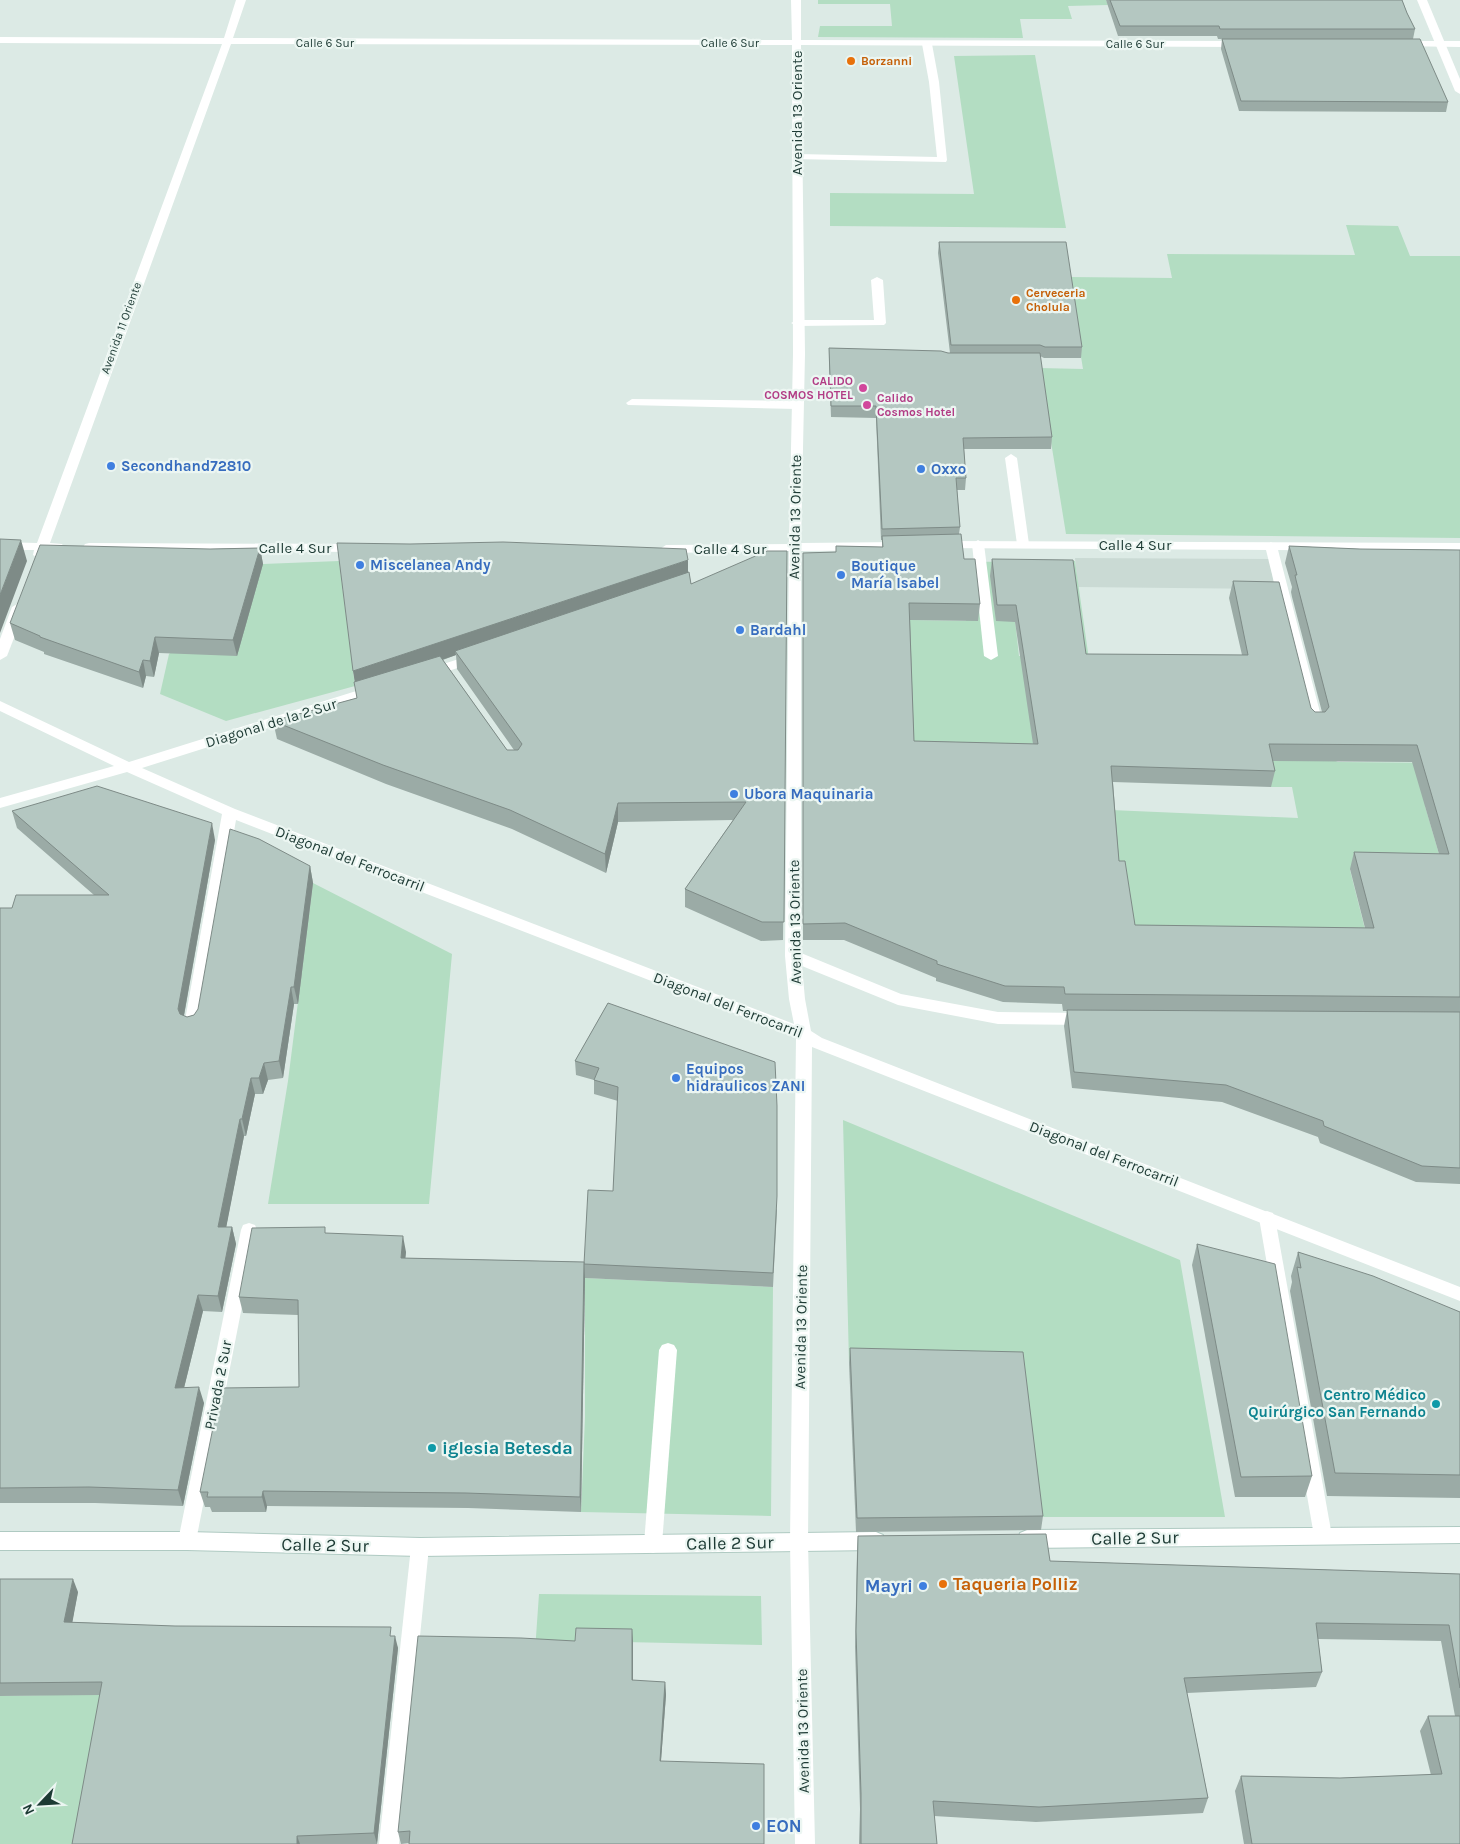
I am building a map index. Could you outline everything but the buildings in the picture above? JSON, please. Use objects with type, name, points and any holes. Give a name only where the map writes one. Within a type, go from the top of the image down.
[{"type":"street","name":"Avenida 11 Oriente","points":[[35,565],[241,0]]},
{"type":"street","name":"Avenida 13 Oriente","points":[[796,0],[798,354],[793,956],[797,1000],[804,1034],[799,1542],[805,1844]]},
{"type":"street","points":[[1422,0],[1460,91]]},
{"type":"street","name":"Calle 6 Sur","points":[[0,40],[1253,44]]},
{"type":"street","points":[[797,157],[942,160],[934,82],[927,44]]},
{"type":"street","points":[[1391,44],[1460,44]]},
{"type":"street","points":[[797,323],[880,322],[877,280]]},
{"type":"street","points":[[632,403],[797,405]]},
{"type":"street","points":[[1011,458],[1023,544]]},
{"type":"street","points":[[978,544],[991,656]]},
{"type":"street","name":"Calle 4 Sur","points":[[655,549],[911,545]]},
{"type":"street","name":"Calle 4 Sur","points":[[930,545],[1460,547]]},
{"type":"street","name":"Calle 4 Sur","points":[[0,546],[368,548]]},
{"type":"street","points":[[1271,546],[1316,724]]},
{"type":"street","points":[[757,561],[795,548]]},
{"type":"street","points":[[0,656],[24,592]]},
{"type":"street","points":[[1265,593],[1283,593]]},
{"type":"street","points":[[418,676],[450,672],[484,655]]},
{"type":"street","name":"Diagonal de la 2 Sur","points":[[0,803],[128,767],[390,685]]},
{"type":"street","name":"Diagonal del Ferrocarril","points":[[0,705],[128,767],[230,812],[804,1034],[816,1042],[1460,1294]]},
{"type":"street","points":[[192,1026],[230,812]]},
{"type":"street","points":[[793,956],[898,999],[998,1018],[1106,1019]]},
{"type":"street","points":[[1267,1218],[1323,1536]]},
{"type":"street","name":"Privada 2 Sur","points":[[187,1541],[249,1230]]},
{"type":"street","points":[[653,1544],[668,1350]]},
{"type":"street","name":"Calle 2 Sur","points":[[1007,1540],[1460,1535]]},
{"type":"street","name":"Calle 2 Sur","points":[[0,1541],[187,1541],[420,1547],[898,1541]]},
{"type":"street","points":[[389,1844],[420,1547]]},
{"type":"shaded area","points":[[1075,558],[1269,559],[1275,589],[1078,587]]},
{"type":"green space","points":[[818,0],[1106,0],[1108,5],[1068,6],[1072,19],[1020,19],[1023,38],[818,37],[820,26],[892,26],[890,4],[818,4]]},
{"type":"green space","points":[[1035,55],[1066,228],[830,226],[830,193],[974,194],[954,56]]},
{"type":"green space","points":[[1346,225],[1398,226],[1410,256],[1460,256],[1460,538],[1066,534],[1039,368],[1083,369],[1068,277],[1172,278],[1167,254],[1355,255]]},
{"type":"green space","points":[[339,561],[355,686],[226,721],[160,694],[169,654],[263,564]]},
{"type":"green space","points":[[1075,561],[1098,723],[1035,760],[913,758],[909,658],[910,620],[966,621],[961,562]],"holes":[[[1010,576],[1082,656],[1019,656]]]},
{"type":"green space","points":[[1259,730],[1338,762],[1460,763],[1425,806],[1441,861],[1350,870],[1369,945],[1132,941],[963,783],[1111,810],[1298,818],[1292,787],[1271,787]]},
{"type":"green space","points":[[313,883],[452,954],[429,1204],[268,1204],[288,1081]]},
{"type":"green space","points":[[843,1120],[1180,1260],[1225,1517],[1039,1517],[1020,1367],[849,1363]]},
{"type":"green space","points":[[585,1278],[773,1287],[771,1516],[581,1512],[585,1417]]},
{"type":"green space","points":[[539,1594],[761,1596],[762,1645],[578,1641],[535,1651]]},
{"type":"green space","points":[[107,1694],[80,1844],[0,1844],[0,1696]]},
{"type":"place","name":"Borzanni","points":[[851,61]]},
{"type":"place","name":"Cerveceria Cholula","points":[[1016,300]]},
{"type":"place","name":"CALIDO COSMOS HOTEL","points":[[863,388]]},
{"type":"place","name":"Calido Cosmos Hotel","points":[[867,405]]},
{"type":"place","name":"Secondhand72810","points":[[111,466]]},
{"type":"place","name":"Oxxo","points":[[921,469]]},
{"type":"place","name":"Miscelanea Andy","points":[[360,565]]},
{"type":"place","name":"Boutique María Isabel","points":[[841,575]]},
{"type":"place","name":"Bardahl","points":[[740,630]]},
{"type":"place","name":"Ubora Maquinaria","points":[[734,794]]},
{"type":"place","name":"Equipos hidraulicos ZANI","points":[[676,1078]]},
{"type":"place","name":"Centro Médico Quirúrgico San Fernando","points":[[1436,1404]]},
{"type":"place","name":"iglesia Betesda","points":[[432,1448]]},
{"type":"place","name":"Taqueria Polliz","points":[[943,1584]]},
{"type":"place","name":"Mayri","points":[[923,1586]]},
{"type":"place","name":"EON","points":[[756,1826]]}]
